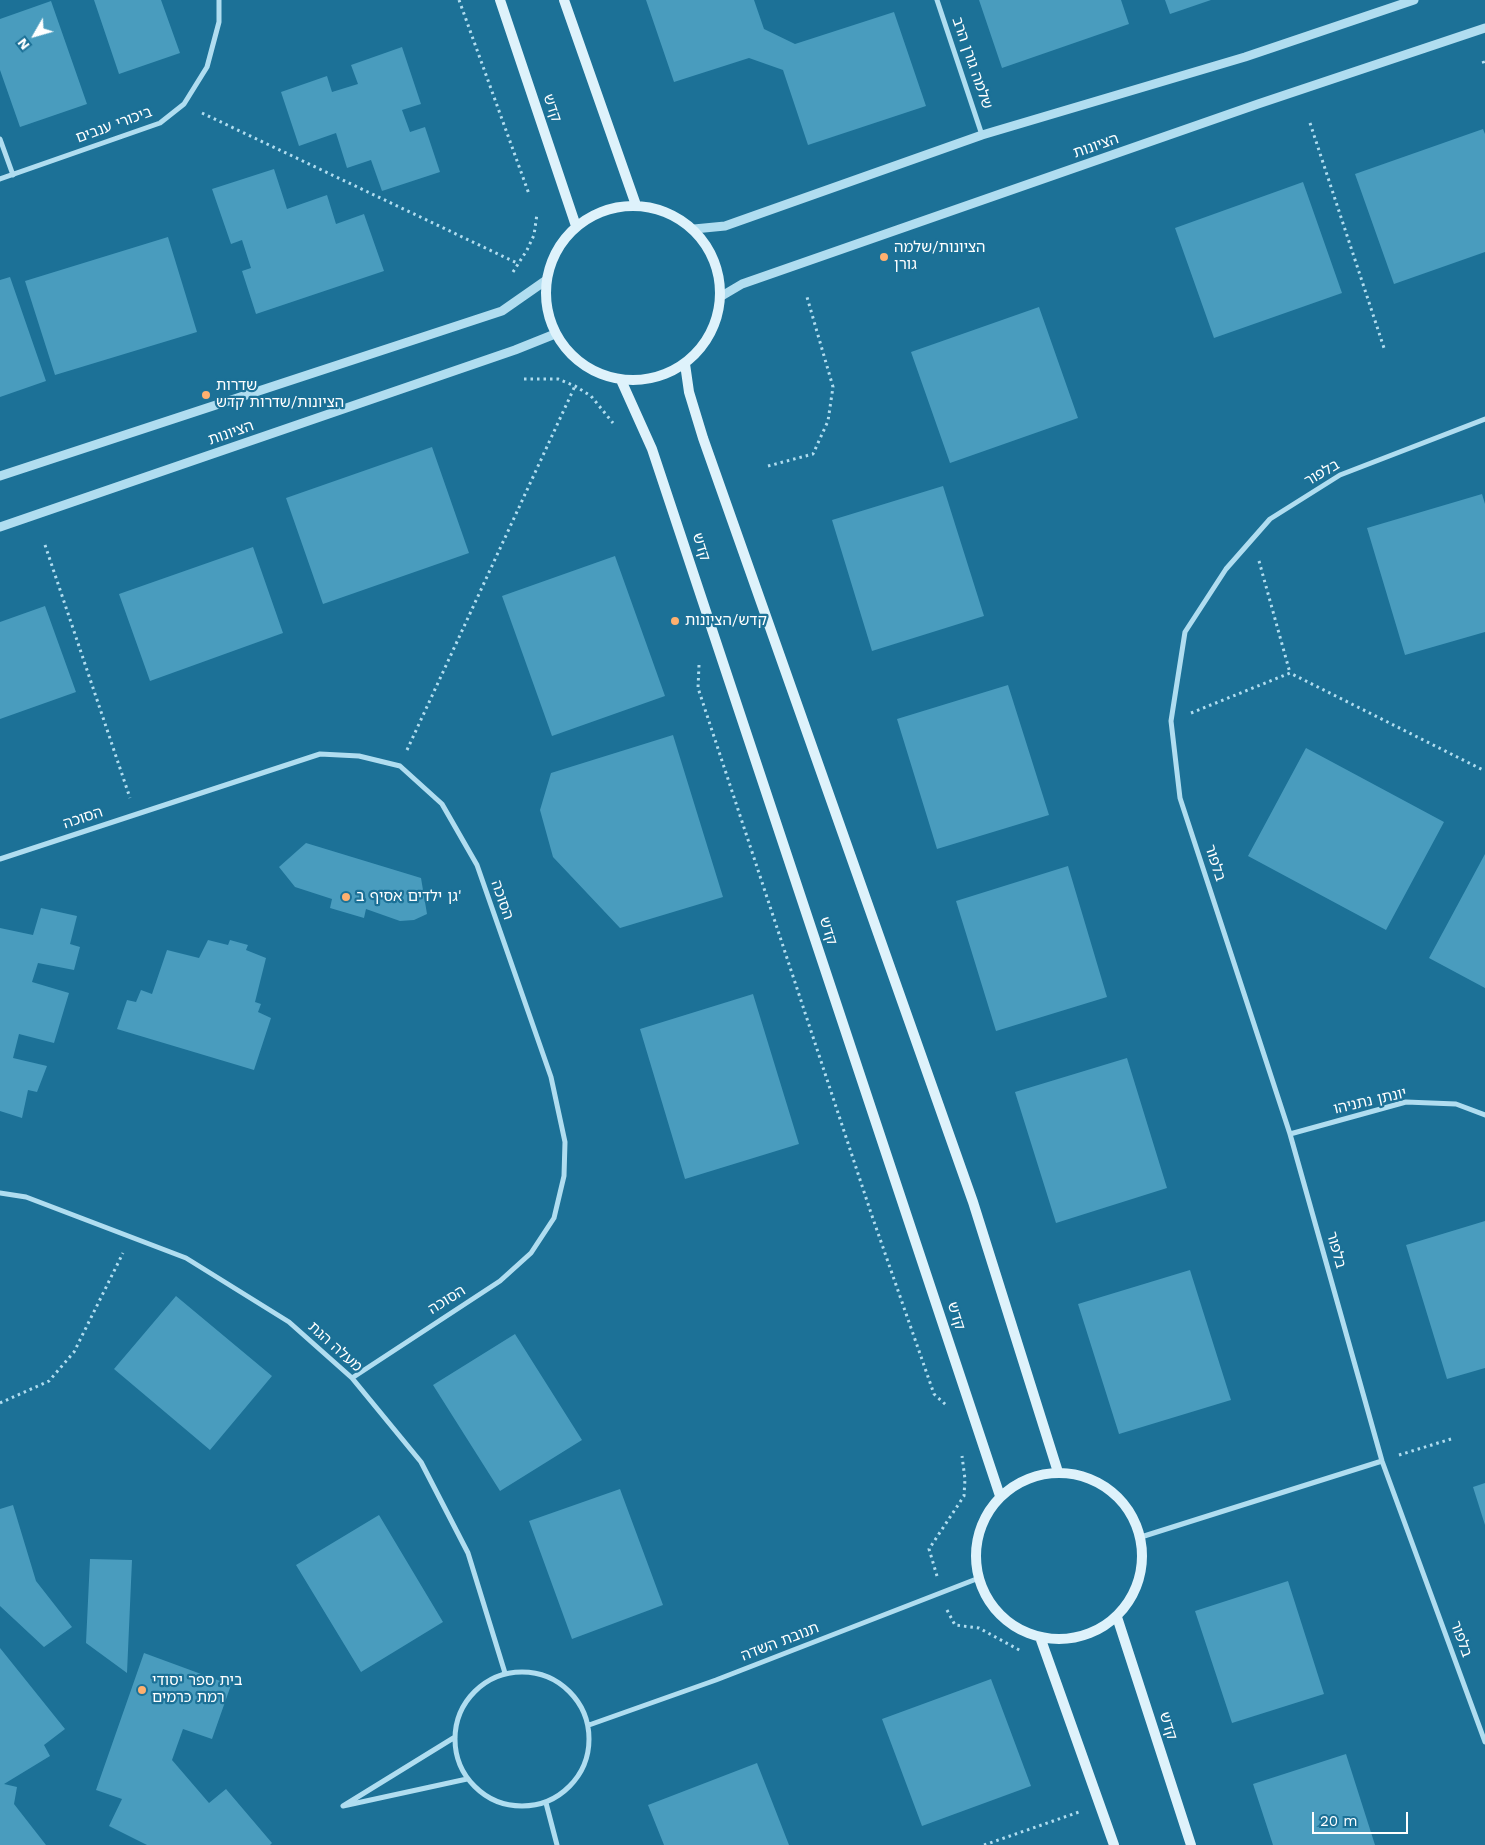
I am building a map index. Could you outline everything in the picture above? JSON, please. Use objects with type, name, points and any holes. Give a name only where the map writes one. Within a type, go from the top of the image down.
[{"type":"main road","name":"קדש","points":[[500,0],[576,226]]},
{"type":"main road","points":[[564,0],[636,205]]},
{"type":"main road","points":[[636,205],[664,211],[694,229],[711,254],[718,278],[720,298],[718,314],[712,331],[701,349],[684,364],[667,374],[644,380],[621,380],[594,372],[571,356],[555,334],[546,306],[545,281],[549,264],[556,249],[576,226],[594,214],[614,206],[636,205]]},
{"type":"main road","points":[[684,364],[689,392],[706,448],[973,1202],[1058,1472]]},
{"type":"main road","name":"קדש","points":[[621,380],[652,449],[1000,1496]]},
{"type":"main road","points":[[1058,1472],[1086,1476],[1111,1490],[1130,1511],[1141,1537],[1142,1566],[1134,1594],[1117,1617],[1094,1632],[1068,1639],[1040,1638],[1019,1630],[1001,1616],[987,1598],[979,1578],[975,1556],[978,1534],[987,1513],[1000,1496],[1017,1483],[1037,1475],[1058,1472]]},
{"type":"main road","name":"קדש","points":[[1117,1617],[1191,1845]]},
{"type":"main road","points":[[1040,1638],[1114,1845]]},
{"type":"street","name":"ביכורי ענבים","points":[[0,179],[160,123],[184,104],[207,67],[219,22],[219,0]]},
{"type":"street","name":"שלמה גורן הרב","points":[[937,0],[982,135]]},
{"type":"street","points":[[694,229],[724,226],[982,135],[1245,57],[1414,0]]},
{"type":"street","name":"הציונות","points":[[720,298],[742,284],[1258,104],[1485,28]]},
{"type":"street","points":[[0,139],[13,175]]},
{"type":"street","name":"הציונות","points":[[0,476],[502,311],[545,281]]},
{"type":"street","name":"הציונות","points":[[0,527],[515,350],[555,334]]},
{"type":"street","name":"בלפור","points":[[1485,419],[1340,475],[1270,519],[1226,570],[1185,632],[1171,722],[1180,798],[1290,1134],[1382,1461],[1485,1742]]},
{"type":"street","name":"הסוכה","points":[[0,858],[320,754],[359,756],[400,766],[442,804],[477,865],[551,1077],[565,1142],[564,1176],[554,1218],[531,1253],[500,1281],[352,1378]]},
{"type":"street","name":"יונתן נתניהו","points":[[1290,1134],[1406,1102],[1456,1104],[1485,1115]]},
{"type":"street","name":"מעלה הגת","points":[[0,1193],[26,1197],[186,1258],[289,1322],[352,1378],[421,1462],[468,1553],[504,1673]]},
{"type":"street","points":[[1141,1537],[1382,1461]]},
{"type":"street","name":"תנובת השדה","points":[[589,1724],[716,1680],[979,1578]]},
{"type":"street","points":[[528,1672],[553,1678],[572,1693],[585,1713],[589,1724],[588,1756],[580,1776],[565,1792],[546,1803],[526,1808],[504,1805],[484,1795],[467,1779],[458,1761],[455,1738],[460,1713],[473,1692],[494,1677],[504,1673],[528,1672]]},
{"type":"street","points":[[455,1738],[343,1806],[467,1779]]},
{"type":"street","points":[[546,1803],[557,1845]]},
{"type":"path","points":[[459,0],[529,194]]},
{"type":"path","points":[[1483,61],[1485,67]]},
{"type":"path","points":[[184,104],[519,264]]},
{"type":"path","points":[[1310,123],[1384,348]]},
{"type":"path","points":[[513,272],[534,234],[537,214]]},
{"type":"path","points":[[768,466],[813,454],[828,422],[833,387],[807,297]]},
{"type":"path","points":[[524,379],[558,379],[575,386],[591,396],[613,424]]},
{"type":"path","points":[[400,766],[575,386]]},
{"type":"path","points":[[1253,539],[1290,673],[1485,770]]},
{"type":"path","points":[[45,545],[136,814]]},
{"type":"path","points":[[698,658],[698,688],[871,1213],[934,1394],[946,1404],[949,1413]]},
{"type":"path","points":[[1171,722],[1290,673]]},
{"type":"path","points":[[0,1403],[49,1381],[74,1352],[131,1237]]},
{"type":"path","points":[[1424,1447],[1451,1439]]},
{"type":"path","points":[[939,1535],[964,1496],[966,1479]]},
{"type":"path","points":[[979,1628],[1020,1650],[1026,1656]]},
{"type":"path","points":[[984,1845],[1086,1810]]},
{"type":"building","points":[[94,0],[161,0],[180,53],[119,74]]},
{"type":"building","points":[[646,0],[754,0],[764,29],[795,44],[894,12],[926,106],[808,145],[783,70],[749,58],[674,82]]},
{"type":"building","points":[[979,0],[1121,0],[1129,24],[1002,68]]},
{"type":"building","points":[[1165,0],[1211,0],[1170,14]]},
{"type":"building","points":[[51,1],[87,104],[20,127],[0,70],[0,19]]},
{"type":"building","points":[[402,47],[421,104],[402,110],[410,132],[425,127],[440,172],[382,191],[371,160],[347,168],[336,133],[299,146],[281,92],[327,76],[332,92],[358,84],[351,65]]},
{"type":"building","points":[[1483,129],[1485,134],[1485,252],[1394,284],[1355,174]]},
{"type":"building","points":[[274,169],[287,209],[327,195],[336,224],[364,214],[384,271],[256,314],[242,271],[251,268],[242,240],[231,244],[212,189]]},
{"type":"building","points":[[1303,182],[1342,293],[1214,338],[1175,228]]},
{"type":"building","points":[[168,237],[197,332],[55,375],[25,281]]},
{"type":"building","points":[[10,277],[46,381],[0,397],[0,280]]},
{"type":"building","points":[[1039,307],[1078,418],[950,463],[911,352]]},
{"type":"building","points":[[432,447],[469,553],[323,604],[286,498]]},
{"type":"building","points":[[943,486],[984,616],[872,651],[832,520]]},
{"type":"building","points":[[1482,494],[1485,504],[1485,632],[1405,655],[1367,528]]},
{"type":"building","points":[[253,547],[283,633],[150,681],[119,594]]},
{"type":"building","points":[[615,556],[665,696],[552,736],[502,596]]},
{"type":"building","points":[[45,606],[76,692],[0,719],[0,622]]},
{"type":"building","points":[[1008,685],[1049,815],[937,849],[897,719]]},
{"type":"building","points":[[673,735],[723,897],[620,928],[553,857],[540,810],[551,773]]},
{"type":"building","points":[[1306,748],[1444,822],[1386,930],[1248,856]]},
{"type":"building","points":[[306,843],[421,878],[427,914],[414,920],[400,921],[366,909],[364,918],[330,908],[332,899],[295,887],[279,867]]},
{"type":"building","points":[[1485,854],[1485,988],[1429,958]]},
{"type":"building","points":[[1068,866],[1107,997],[996,1031],[956,901]]},
{"type":"building","points":[[41,908],[77,916],[70,944],[80,947],[74,970],[38,963],[32,982],[69,993],[54,1043],[19,1034],[13,1058],[47,1066],[37,1092],[28,1090],[22,1118],[0,1111],[0,928],[33,935]]},
{"type":"building","points":[[208,940],[228,945],[230,940],[248,945],[246,950],[266,958],[255,1002],[261,1004],[258,1012],[271,1018],[254,1070],[117,1029],[127,1000],[136,1002],[141,990],[152,994],[167,950],[199,958]]},
{"type":"building","points":[[753,994],[799,1144],[685,1179],[640,1029]]},
{"type":"building","points":[[1127,1058],[1167,1188],[1056,1223],[1015,1092]]},
{"type":"building","points":[[1485,1221],[1485,1368],[1447,1379],[1406,1245]]},
{"type":"building","points":[[1190,1270],[1231,1400],[1119,1434],[1078,1304]]},
{"type":"building","points":[[176,1296],[272,1376],[210,1450],[114,1369]]},
{"type":"building","points":[[515,1334],[582,1440],[500,1491],[433,1385]]},
{"type":"building","points":[[1485,1483],[1485,1525],[1473,1487]]},
{"type":"building","points":[[620,1489],[663,1605],[572,1639],[529,1521]]},
{"type":"building","points":[[13,1505],[36,1581],[72,1627],[44,1647],[0,1606],[0,1509]]},
{"type":"building","points":[[379,1515],[443,1622],[361,1672],[296,1565]]},
{"type":"building","points":[[90,1559],[132,1560],[127,1673],[86,1643]]},
{"type":"building","points":[[1288,1581],[1324,1694],[1232,1723],[1195,1611]]},
{"type":"building","points":[[0,1648],[65,1729],[44,1745],[50,1756],[4,1784],[17,1787],[14,1804],[46,1845],[0,1845]]},
{"type":"building","points":[[144,1653],[231,1685],[212,1739],[183,1729],[172,1760],[209,1803],[226,1789],[272,1843],[270,1845],[147,1845],[109,1826],[122,1799],[96,1790]]},
{"type":"building","points":[[991,1679],[1031,1786],[922,1826],[882,1719]]},
{"type":"building","points":[[1346,1754],[1375,1845],[1273,1845],[1253,1784]]},
{"type":"building","points":[[757,1763],[789,1845],[664,1845],[648,1805]]},
{"type":"place","name":"הציונות/שלמה גורן","points":[[884,257]]},
{"type":"place","name":"שדרות הציונות/שדרות קדש","points":[[206,395]]},
{"type":"place","name":"קדש/הציונות","points":[[675,621]]},
{"type":"place","name":"גן ילדים אסיף ב'","points":[[346,897]]},
{"type":"place","name":"בית ספר יסודי רמת כרמים","points":[[142,1690]]}]
